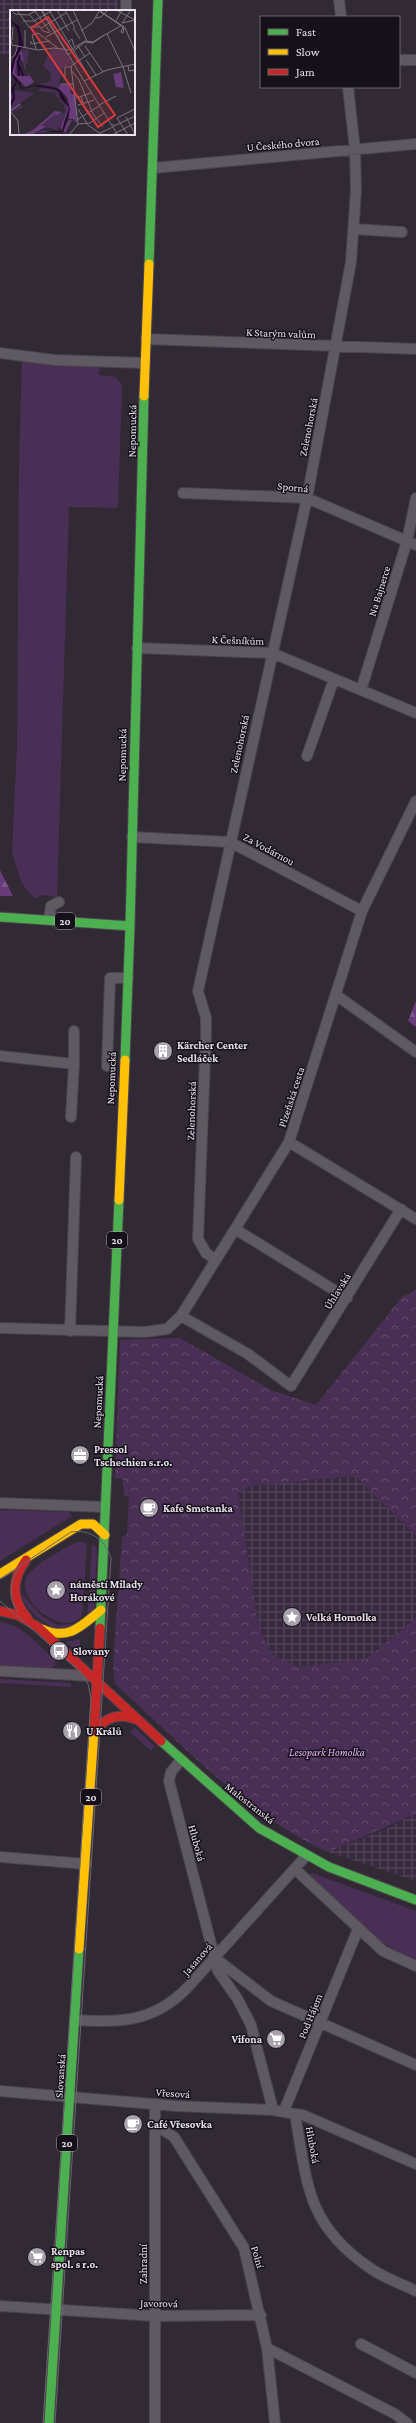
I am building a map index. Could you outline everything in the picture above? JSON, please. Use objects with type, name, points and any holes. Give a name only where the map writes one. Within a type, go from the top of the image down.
[{"type":"main road","name":"Nepomucká","points":[[105,1508],[114,1332],[130,926],[137,648],[143,501],[146,339],[158,0]]},
{"type":"main road","name":"20","points":[[0,917],[130,926]]},
{"type":"main road","name":"20","points":[[95,1730],[95,1679],[101,1610],[105,1508]]},
{"type":"main road","points":[[0,1574],[81,1524],[98,1519],[105,1508]]},
{"type":"main road","points":[[87,1523],[96,1526],[105,1535]]},
{"type":"main road","points":[[31,1554],[17,1573],[13,1591],[17,1606],[95,1679]]},
{"type":"main road","points":[[0,1611],[18,1615],[53,1634],[63,1634],[74,1632],[88,1623],[101,1610]]},
{"type":"main road","name":"Malostranská","points":[[95,1679],[181,1760],[260,1828],[306,1856],[416,1900]]},
{"type":"main road","points":[[95,1730],[105,1720],[117,1715],[130,1717],[142,1724]]},
{"type":"main road","name":"Slovanská","points":[[49,2423],[95,1730]]},
{"type":"street","points":[[338,0],[341,16]]},
{"type":"street","points":[[400,60],[416,60]]},
{"type":"street","name":"Zelenohorská","points":[[216,1260],[206,1253],[198,1240],[206,1018],[198,991],[307,498],[337,347],[351,262],[356,190],[355,150],[348,88]]},
{"type":"street","name":"U Českého dvora","points":[[153,168],[416,144]]},
{"type":"street","points":[[353,229],[402,232]]},
{"type":"street","name":"K Starým valům","points":[[146,339],[337,347],[416,348]]},
{"type":"street","points":[[0,353],[54,360],[146,363]]},
{"type":"street","name":"Sporná","points":[[183,492],[307,498],[411,543]]},
{"type":"street","name":"Na Bajnerce","points":[[361,690],[411,543],[416,498]]},
{"type":"street","name":"K Češníkům","points":[[137,648],[272,653],[416,713]]},
{"type":"street","points":[[307,756],[334,679]]},
{"type":"street","name":"Plzeňská cesta","points":[[0,1328],[144,1332],[167,1329],[180,1316],[289,1142],[362,911],[416,801]]},
{"type":"street","name":"Za Vodárnou","points":[[132,837],[230,842],[362,911]]},
{"type":"street","points":[[49,920],[52,906],[59,902]]},
{"type":"street","points":[[107,1066],[110,978],[128,978]]},
{"type":"street","points":[[336,995],[416,1052]]},
{"type":"street","points":[[71,1117],[74,1031]]},
{"type":"street","points":[[0,1056],[74,1064]]},
{"type":"street","points":[[289,1142],[416,1219]]},
{"type":"street","points":[[70,1331],[76,1157]]},
{"type":"street","name":"Úhlavská","points":[[180,1316],[248,1354],[292,1386],[400,1209]]},
{"type":"street","points":[[235,1229],[347,1298]]},
{"type":"street","points":[[0,1503],[105,1508]]},
{"type":"street","points":[[0,1671],[95,1679]]},
{"type":"street","name":"Hluboká","points":[[181,1760],[171,1772],[169,1782],[218,1971],[237,1998],[251,2025],[274,2110],[295,2114],[309,2190],[323,2224],[332,2236],[368,2267],[416,2291]]},
{"type":"street","name":"Jasanová","points":[[76,2020],[124,2022],[149,2015],[181,1995],[306,1856]]},
{"type":"street","points":[[0,1857],[86,1864]]},
{"type":"street","points":[[295,1869],[383,1951],[416,1966]]},
{"type":"street","name":"Pod Hájem","points":[[284,2111],[358,1929]]},
{"type":"street","points":[[215,1958],[271,2001],[416,2065]]},
{"type":"street","name":"Vřesová","points":[[0,2091],[155,2104],[274,2110]]},
{"type":"street","name":"Zahradní","points":[[155,2104],[155,2423]]},
{"type":"street","points":[[295,2114],[303,2115],[416,2164]]},
{"type":"street","name":"Polní","points":[[155,2125],[174,2137],[244,2248],[261,2315],[267,2348],[275,2423]]},
{"type":"street","name":"Javorová","points":[[0,2306],[155,2316],[261,2315]]},
{"type":"street","points":[[361,2344],[416,2373]]},
{"type":"street","points":[[267,2348],[395,2414],[407,2423]]},
{"type":"shaded area","points":[[0,0],[118,0],[118,10],[10,10],[10,55],[0,54]]},
{"type":"shaded area","points":[[355,1476],[416,1536],[416,1618],[366,1659],[298,1667],[270,1653],[258,1624],[238,1492],[250,1486]]},
{"type":"shaded area","points":[[416,1814],[416,1881],[328,1852],[388,1828]]},
{"type":"green space","points":[[22,356],[100,361],[99,375],[115,377],[122,385],[118,508],[69,507],[57,897],[41,895],[35,899],[22,884],[12,853],[17,743],[19,465]]},
{"type":"green space","points":[[0,870],[13,896],[0,896]]},
{"type":"green space","points":[[416,1001],[416,1027],[408,1021]]},
{"type":"green space","name":"Lesopark Homolka","points":[[416,1290],[416,1536],[355,1476],[250,1486],[238,1493],[258,1624],[270,1653],[298,1667],[366,1659],[416,1618],[416,1814],[328,1852],[299,1838],[271,1820],[243,1799],[216,1777],[115,1684],[113,1666],[122,1537],[127,1534],[129,1496],[124,1496],[123,1479],[115,1478],[120,1340],[180,1338],[271,1390],[316,1405],[402,1297]]},
{"type":"green space","points":[[0,1510],[69,1512],[72,1516],[0,1561]]},
{"type":"green space","points":[[74,1543],[86,1543],[87,1547],[82,1616],[74,1622],[63,1623],[52,1619],[33,1604],[27,1594],[25,1584],[28,1575],[37,1565]]},
{"type":"green space","points":[[92,1544],[97,1548],[94,1610],[87,1620]]},
{"type":"green space","points":[[21,1593],[41,1615],[57,1625],[83,1623],[70,1627],[52,1627],[30,1610]]},
{"type":"green space","points":[[0,1622],[16,1627],[30,1636],[55,1660],[56,1665],[52,1668],[0,1665]]},
{"type":"green space","points":[[80,1639],[80,1653],[66,1642]]},
{"type":"green space","points":[[0,1679],[71,1683],[71,1687],[0,1683]]},
{"type":"green space","points":[[134,1727],[155,1746],[151,1751],[130,1732]]},
{"type":"green space","points":[[312,1873],[416,1911],[416,1959],[412,1960],[370,1935],[369,1931],[308,1876]]},
{"type":"tram line","points":[[0,1579],[71,1532],[84,1532],[96,1537],[105,1546],[111,1558],[55,2423]]},
{"type":"tram line","points":[[17,1611],[12,1600],[11,1589],[19,1568]]},
{"type":"tram line","points":[[0,1601],[81,1672],[88,1684],[91,1698],[43,2423]]},
{"type":"traffic: fast","points":[[149,264],[158,0]]},
{"type":"traffic: fast","points":[[130,926],[144,396]]},
{"type":"traffic: fast","points":[[0,917],[130,926],[125,1060]]},
{"type":"traffic: fast","points":[[100,1628],[119,1200]]},
{"type":"traffic: fast","points":[[161,1741],[259,1828],[329,1867],[416,1900]]},
{"type":"traffic: fast","points":[[49,2423],[79,1949]]},
{"type":"traffic: slow","points":[[144,396],[149,264]]},
{"type":"traffic: slow","points":[[119,1200],[125,1060]]},
{"type":"traffic: slow","points":[[0,1574],[81,1524],[93,1524],[105,1535]]},
{"type":"traffic: slow","points":[[42,1629],[60,1633],[74,1630],[101,1610]]},
{"type":"traffic: slow","points":[[79,1949],[94,1731]]},
{"type":"traffic: jam","points":[[26,1560],[18,1575],[15,1590],[18,1604],[28,1619]]},
{"type":"traffic: jam","points":[[0,1611],[18,1615],[38,1627],[161,1741]]},
{"type":"traffic: jam","points":[[94,1731],[100,1628]]},
{"type":"traffic: jam","points":[[95,1730],[108,1719],[113,1717],[123,1716],[135,1719]]},
{"type":"place","name":"Kärcher Center Sedláček","points":[[163,1051]]},
{"type":"place","name":"Pressol Tschechien s.r.o.","points":[[80,1455]]},
{"type":"place","name":"Kafe Smetanka","points":[[149,1508]]},
{"type":"place","name":"náměstí Milady Horákové","points":[[56,1590]]},
{"type":"place","name":"Velká Homolka","points":[[292,1617]]},
{"type":"place","name":"Slovany","points":[[59,1651]]},
{"type":"place","name":"U Králů","points":[[72,1731]]},
{"type":"place","name":"Vifona","points":[[276,2039]]},
{"type":"place","name":"Café Vřesovka","points":[[133,2124]]},
{"type":"place","name":"Renpas spol. s r.o.","points":[[37,2257]]}]
